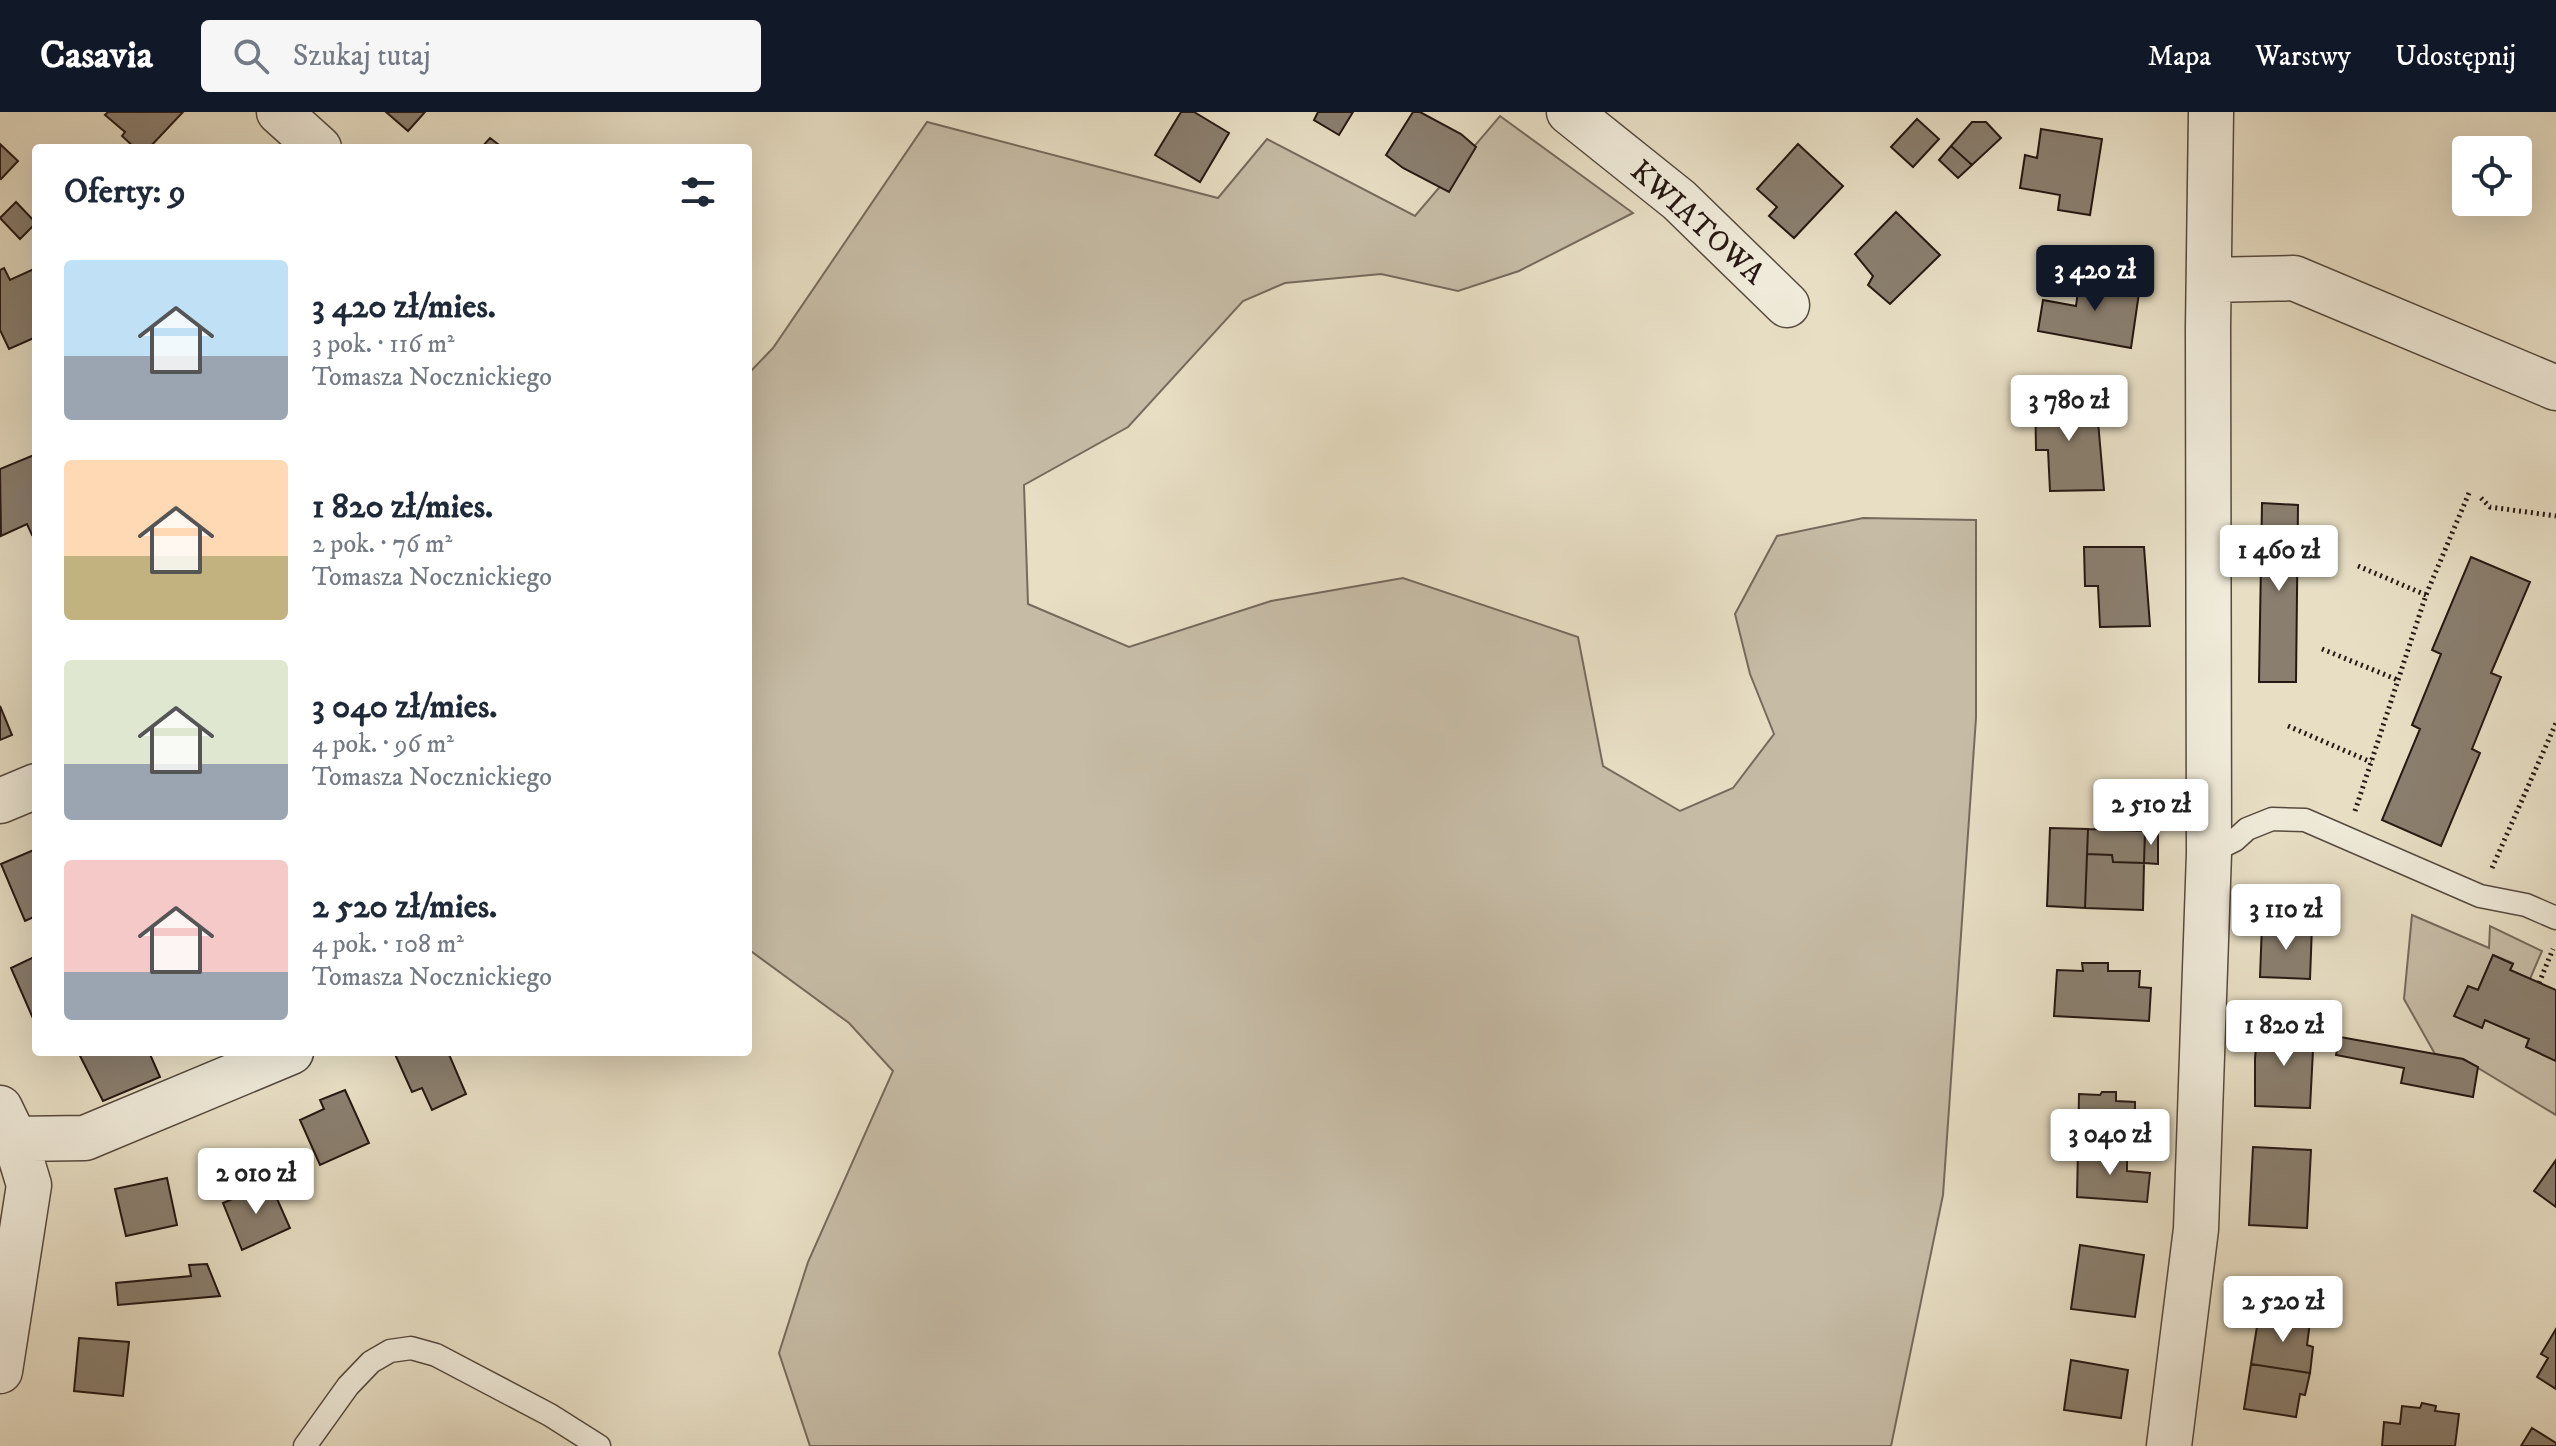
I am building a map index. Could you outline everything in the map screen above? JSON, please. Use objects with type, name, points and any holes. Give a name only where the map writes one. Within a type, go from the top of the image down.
[{"type":"street","points":[[279,112],[315,144]]},
{"type":"street","name":"KWIATOWA","points":[[1569,112],[1679,200],[1787,305]]},
{"type":"street","points":[[2169,1446],[2196,1229],[2209,853],[2211,112]]},
{"type":"street","points":[[2210,280],[2294,278],[2556,388]]},
{"type":"street","points":[[0,801],[32,788]]},
{"type":"street","points":[[7,1124],[85,1138],[281,1056]]},
{"type":"street","points":[[0,1371],[29,1185],[7,1124]]},
{"type":"lane","points":[[2209,853],[2235,840],[2247,829],[2272,819],[2305,820],[2480,896],[2526,905],[2556,918]]},
{"type":"lane","points":[[305,1446],[348,1386],[371,1362],[390,1351],[411,1348],[436,1355],[550,1415],[599,1446]]},
{"type":"path","points":[[2343,837],[2357,807],[2426,595],[2469,493]]},
{"type":"path","points":[[2481,498],[2490,507],[2556,516]]},
{"type":"path","points":[[2358,566],[2426,595]]},
{"type":"path","points":[[2322,649],[2398,680]]},
{"type":"path","points":[[2480,896],[2556,723]]},
{"type":"path","points":[[2288,726],[2371,762]]},
{"type":"path","points":[[2539,983],[2554,948]]},
{"type":"shaded area","points":[[1500,116],[1633,213],[1519,271],[1458,291],[1381,274],[1285,283],[1243,301],[1128,427],[1024,485],[1028,604],[1129,647],[1271,601],[1403,578],[1578,637],[1603,766],[1680,811],[1733,788],[1774,734],[1750,674],[1735,614],[1777,536],[1863,518],[1976,520],[1976,718],[1943,1195],[1891,1446],[810,1446],[779,1353],[808,1262],[893,1071],[849,1023],[752,952],[752,370],[773,348],[927,122],[1218,198],[1267,139],[1415,216]]},
{"type":"shaded area","points":[[2412,915],[2489,948],[2490,926],[2542,951],[2530,979],[2510,970],[2513,963],[2493,955],[2478,990],[2468,986],[2455,1016],[2482,1028],[2485,1020],[2529,1039],[2526,1047],[2556,1061],[2556,1115],[2463,1059],[2435,1054],[2404,999]]},
{"type":"building","points":[[108,112],[183,112],[153,144],[131,144],[122,136],[125,132],[105,115]]},
{"type":"building","points":[[386,112],[425,112],[408,131]]},
{"type":"building","points":[[1181,112],[1194,112],[1229,133],[1200,182],[1155,155]]},
{"type":"building","points":[[1318,112],[1353,112],[1339,135],[1314,120]]},
{"type":"building","points":[[1413,112],[1420,112],[1461,134],[1476,147],[1449,192],[1403,168],[1386,155]]},
{"type":"building","points":[[1917,119],[1939,139],[1913,167],[1891,147]]},
{"type":"building","points":[[1972,122],[1986,122],[2001,138],[1972,165],[1951,146]]},
{"type":"building","points":[[2041,129],[2102,139],[2090,215],[2058,210],[2060,195],[2020,188],[2025,155],[2037,158]]},
{"type":"building","points":[[0,144],[18,161],[1,179],[0,178]]},
{"type":"building","points":[[1798,144],[1843,186],[1794,238],[1769,216],[1777,207],[1757,189]]},
{"type":"building","points":[[1951,146],[1972,165],[1958,178],[1939,160]]},
{"type":"building","points":[[16,202],[32,219],[32,227],[20,239],[0,218]]},
{"type":"building","points":[[1896,212],[1940,255],[1890,304],[1868,285],[1873,276],[1855,254]]},
{"type":"building","points":[[4,268],[10,280],[32,270],[32,339],[9,349],[0,330],[0,270]]},
{"type":"building","points":[[2080,277],[2140,286],[2131,348],[2038,331],[2043,300],[2076,306]]},
{"type":"building","points":[[2060,387],[2060,410],[2097,410],[2104,490],[2050,491],[2048,450],[2036,450],[2035,388]]},
{"type":"building","points":[[32,456],[32,535],[27,524],[1,536],[0,469]]},
{"type":"building","points":[[2262,503],[2298,505],[2296,682],[2259,682]]},
{"type":"building","points":[[2084,547],[2144,547],[2150,626],[2100,627],[2098,586],[2085,586]]},
{"type":"building","points":[[2471,557],[2530,582],[2491,673],[2501,677],[2472,749],[2480,753],[2441,846],[2382,820],[2420,729],[2412,725],[2441,654],[2432,650]]},
{"type":"building","points":[[0,706],[12,735],[0,740]]},
{"type":"building","points":[[2050,828],[2088,829],[2085,908],[2047,906]]},
{"type":"building","points":[[2088,829],[2145,831],[2144,863],[2113,862],[2112,855],[2087,854]]},
{"type":"building","points":[[2145,831],[2158,831],[2158,864],[2144,863]]},
{"type":"building","points":[[32,851],[32,918],[25,921],[1,864]]},
{"type":"building","points":[[2087,854],[2112,855],[2113,862],[2144,863],[2143,910],[2085,908]]},
{"type":"building","points":[[2262,924],[2312,926],[2310,979],[2260,977]]},
{"type":"building","points":[[2493,955],[2513,964],[2510,970],[2556,990],[2556,1061],[2526,1047],[2529,1039],[2485,1020],[2482,1028],[2454,1016],[2468,986],[2478,990]]},
{"type":"building","points":[[32,958],[32,1016],[11,968]]},
{"type":"building","points":[[2082,963],[2108,963],[2108,971],[2140,971],[2139,987],[2151,988],[2149,1021],[2054,1016],[2057,970],[2083,971]]},
{"type":"building","points":[[2258,1029],[2314,1031],[2310,1108],[2255,1106]]},
{"type":"building","points":[[2340,1037],[2463,1059],[2478,1067],[2473,1097],[2401,1083],[2404,1068],[2336,1055]]},
{"type":"building","points":[[80,1056],[151,1056],[160,1077],[103,1101]]},
{"type":"building","points":[[396,1056],[450,1056],[466,1094],[432,1110],[422,1088],[412,1092]]},
{"type":"building","points":[[345,1090],[369,1143],[320,1165],[300,1120],[324,1109],[320,1100]]},
{"type":"building","points":[[2102,1092],[2116,1092],[2116,1101],[2135,1102],[2135,1124],[2128,1125],[2127,1149],[2078,1149],[2079,1094],[2100,1095]]},
{"type":"building","points":[[2253,1147],[2311,1150],[2307,1228],[2249,1225]]},
{"type":"building","points":[[2078,1149],[2127,1149],[2127,1171],[2150,1173],[2147,1202],[2077,1197]]},
{"type":"building","points":[[2556,1160],[2556,1207],[2534,1191]]},
{"type":"building","points":[[167,1178],[177,1225],[126,1236],[115,1189]]},
{"type":"building","points":[[270,1183],[290,1228],[242,1250],[223,1203]]},
{"type":"building","points":[[2080,1245],[2144,1255],[2135,1317],[2071,1309]]},
{"type":"building","points":[[207,1264],[220,1296],[118,1305],[116,1283],[191,1276],[189,1265]]},
{"type":"building","points":[[2259,1314],[2310,1322],[2307,1345],[2313,1347],[2310,1373],[2251,1364]]},
{"type":"building","points":[[2556,1329],[2556,1389],[2537,1377],[2548,1358],[2541,1354]]},
{"type":"building","points":[[79,1338],[129,1342],[123,1396],[74,1391]]},
{"type":"building","points":[[2071,1360],[2128,1370],[2121,1418],[2064,1410]]},
{"type":"building","points":[[2251,1364],[2310,1373],[2305,1395],[2300,1394],[2296,1417],[2244,1409]]},
{"type":"building","points":[[2422,1403],[2436,1406],[2435,1411],[2459,1414],[2455,1446],[2382,1446],[2384,1422],[2400,1424],[2402,1406],[2420,1408]]},
{"type":"building","points":[[2532,1428],[2556,1443],[2556,1446],[2521,1446]]}]
